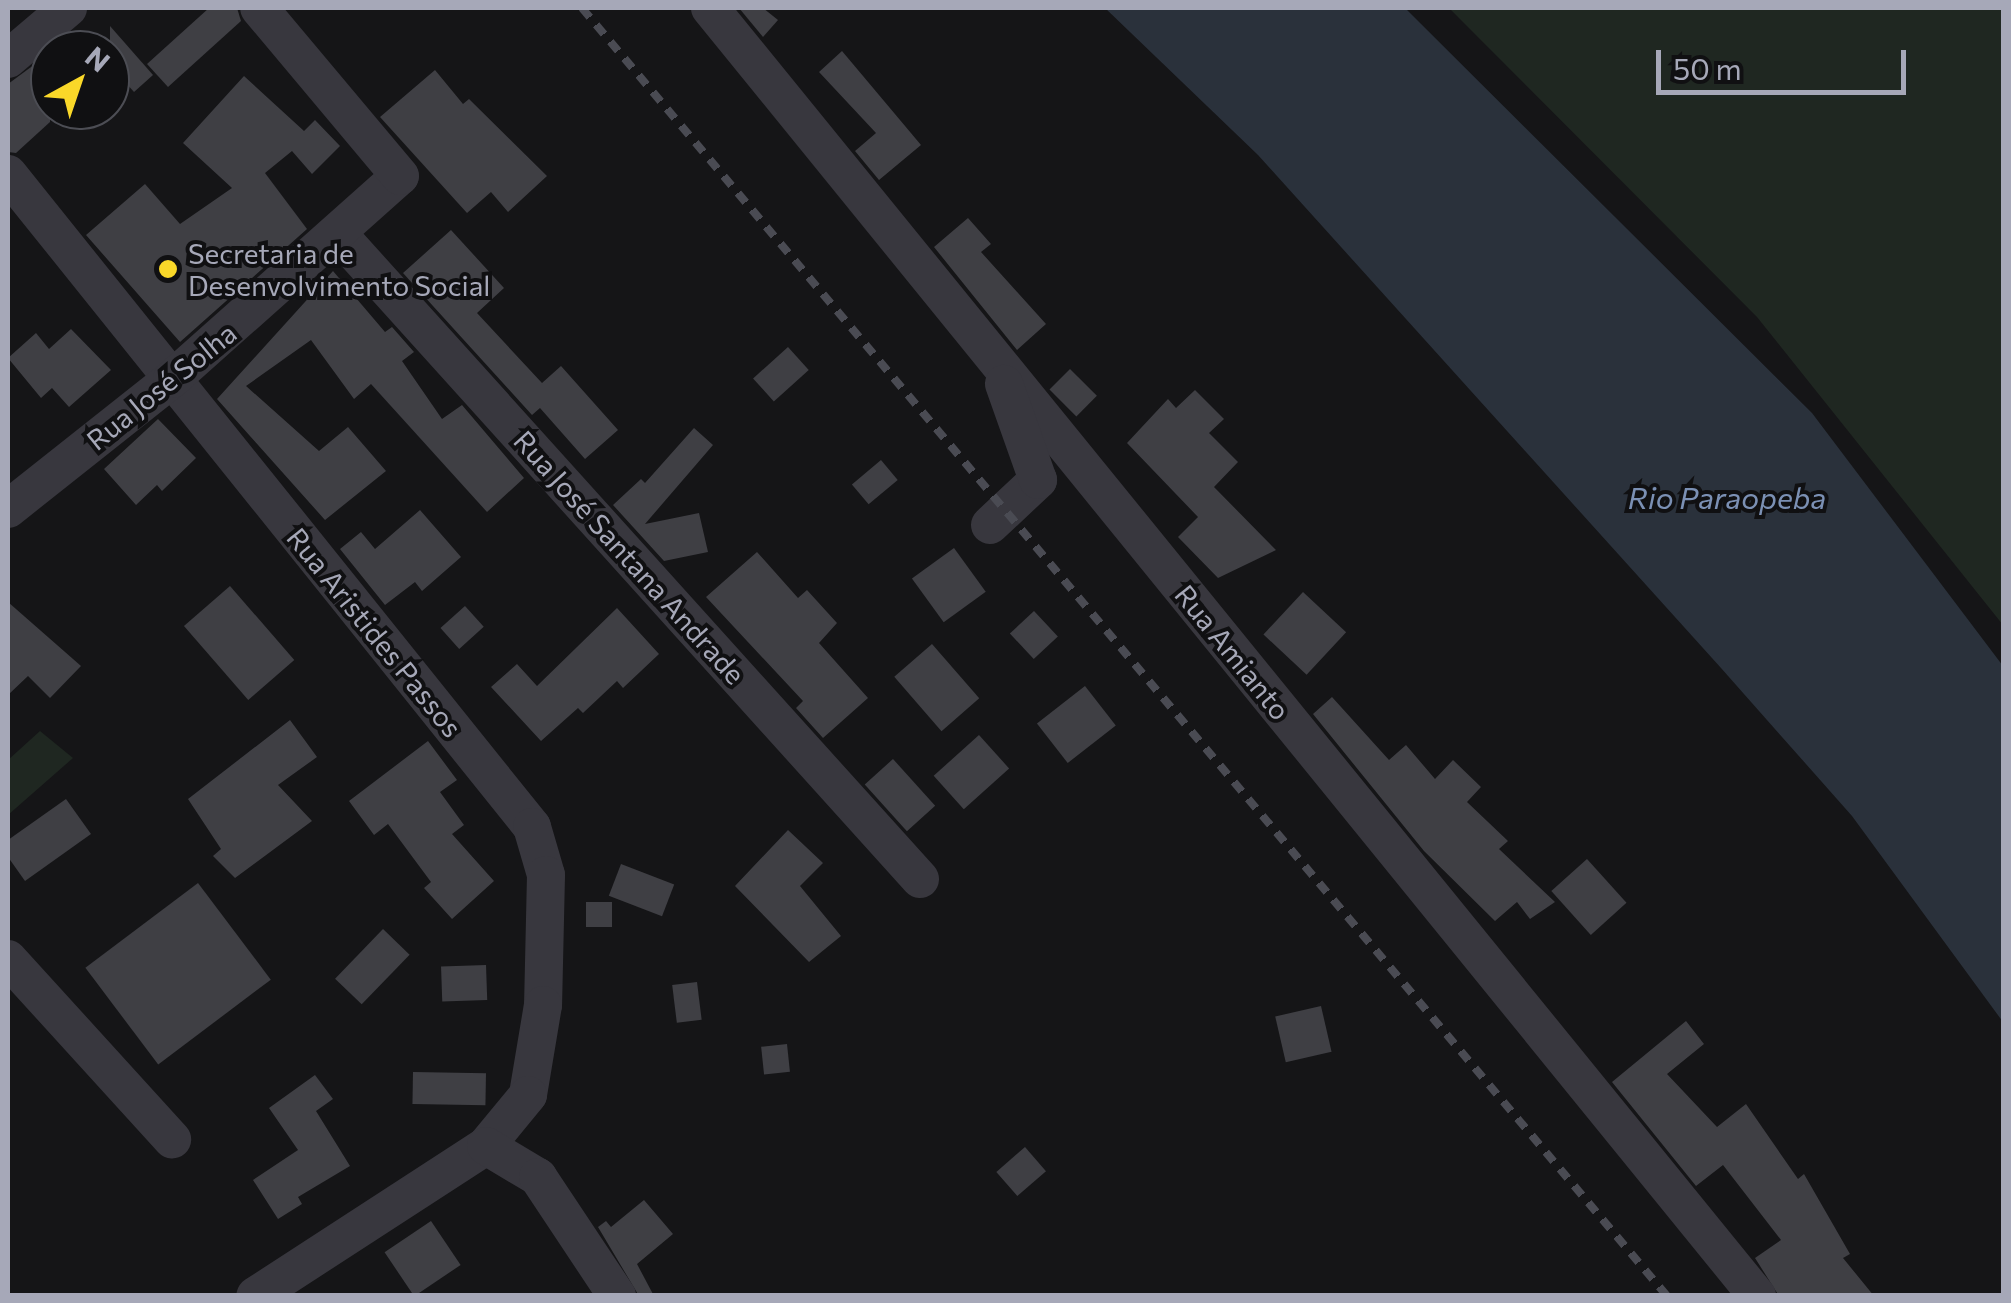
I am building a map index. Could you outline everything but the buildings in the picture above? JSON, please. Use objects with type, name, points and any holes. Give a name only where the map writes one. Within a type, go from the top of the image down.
[{"type":"street","points":[[8,59],[68,8]]},
{"type":"street","name":"Rua José Solha","points":[[8,510],[172,379],[340,236],[400,176],[259,8]]},
{"type":"street","name":"Rua Amianto","points":[[710,8],[1757,1296]]},
{"type":"street","name":"Rua Aristides Passos","points":[[8,174],[532,828],[546,875],[543,1005],[528,1095],[486,1146],[255,1296]]},
{"type":"street","name":"Rua José Santana Andrade","points":[[340,236],[920,879]]},
{"type":"street","points":[[990,525],[1038,480],[994,358]]},
{"type":"street","points":[[8,960],[172,1139]]},
{"type":"street","points":[[486,1146],[538,1177],[617,1296]]},
{"type":"shaded area","points":[[1449,8],[2003,8],[2003,625],[1757,317]]},
{"type":"shaded area","points":[[40,731],[73,758],[8,815],[8,760]]},
{"type":"water","name":"Rio Paraopeba","points":[[1105,8],[1405,8],[1812,413],[2003,666],[2003,1022],[1852,816],[1721,668],[1258,155]]},
{"type":"railway","points":[[582,8],[1667,1296]]},
{"type":"place","name":"Secretaria de Desenvolvimento Social","points":[[168,269]]}]
